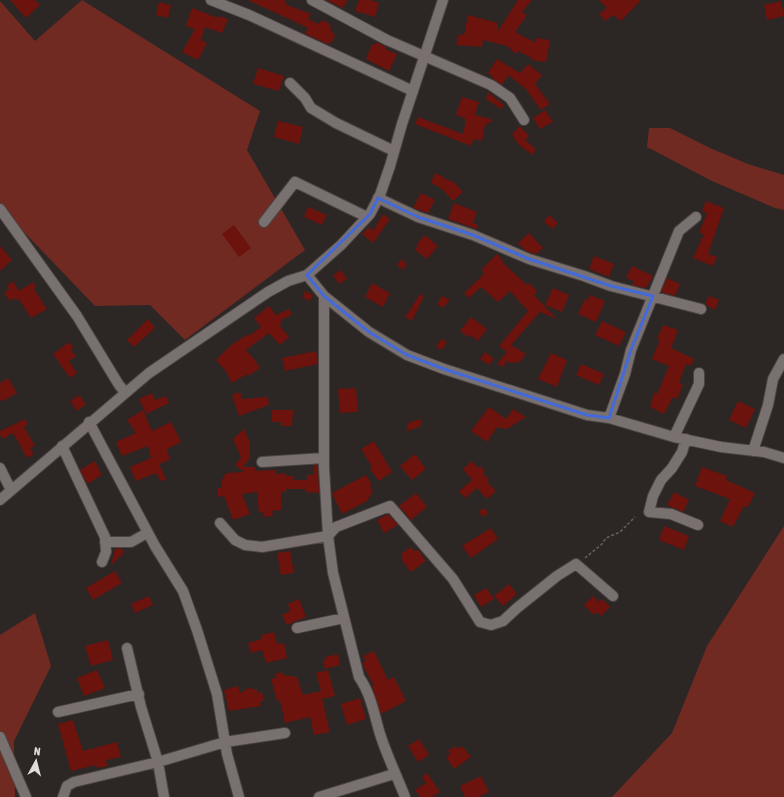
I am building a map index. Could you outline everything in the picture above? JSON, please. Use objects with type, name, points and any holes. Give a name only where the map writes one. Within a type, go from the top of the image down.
[{"type":"street","points":[[212,0],[249,15],[413,91]]},
{"type":"street","points":[[312,0],[387,40],[497,90],[510,98],[524,120]]},
{"type":"street","points":[[0,500],[89,422],[149,373],[268,292],[288,281],[307,275],[341,245],[367,217],[378,198],[443,0]]},
{"type":"street","points":[[290,83],[305,98],[311,108],[336,123],[394,151]]},
{"type":"street","points":[[264,222],[295,182],[367,217]]},
{"type":"street","points":[[378,198],[418,217],[473,235],[529,259],[611,286],[653,296],[670,303],[701,309]]},
{"type":"street","points":[[0,209],[77,316],[119,385],[125,392]]},
{"type":"street","points":[[610,418],[625,374],[631,350],[678,231],[696,217]]},
{"type":"street","points":[[307,275],[324,296],[369,332],[407,355],[444,369],[587,415],[610,418],[674,438],[686,439],[721,447],[764,452],[784,458]]},
{"type":"street","points":[[324,296],[324,458],[328,536],[333,573],[359,677],[368,689],[380,735],[394,774],[405,797]]},
{"type":"street","points":[[753,451],[768,405],[773,379],[784,359]]},
{"type":"street","points":[[674,438],[699,384],[699,373]]},
{"type":"street","points":[[89,422],[147,533],[183,591],[197,630],[216,694],[225,742],[239,797]]},
{"type":"street","points":[[686,439],[682,452],[672,468],[661,480],[653,496],[649,512],[670,514],[698,525]]},
{"type":"street","points":[[62,446],[105,537],[106,552],[102,562]]},
{"type":"street","points":[[262,462],[324,458]]},
{"type":"street","points":[[0,468],[11,490]]},
{"type":"street","points":[[220,523],[235,540],[245,545],[262,547],[328,536],[336,527],[390,506],[453,579],[480,622],[491,625],[503,621],[522,603],[557,576],[576,564],[613,596]]},
{"type":"street","points":[[105,542],[131,542],[147,533]]},
{"type":"street","points":[[296,628],[344,618]]},
{"type":"street","points":[[127,648],[141,707],[158,762],[164,797]]},
{"type":"street","points":[[58,712],[139,694]]},
{"type":"street","points":[[63,797],[67,786],[74,782],[158,762],[225,742],[285,733]]},
{"type":"street","points":[[0,737],[26,797]]},
{"type":"street","points":[[318,797],[394,774]]},
{"type":"path","points":[[576,564],[595,551],[606,538],[620,532],[635,517]]},
{"type":"highlighted area","points":[[378,198],[418,217],[473,235],[529,259],[611,286],[653,296],[631,350],[609,418],[587,415],[444,369],[407,355],[369,332],[324,296],[307,275],[370,214]]},
{"type":"shaded area","points":[[82,0],[260,111],[247,150],[305,250],[185,340],[150,305],[95,306],[0,207],[0,1],[35,41]]},
{"type":"shaded area","points":[[649,128],[670,128],[710,148],[748,164],[784,175],[784,210],[775,208],[712,181],[647,147]]},
{"type":"shaded area","points":[[784,526],[784,797],[612,797],[672,733],[707,646]]},
{"type":"shaded area","points":[[35,613],[51,666],[14,741],[15,797],[0,797],[0,635]]},
{"type":"building","points":[[10,0],[35,0],[40,5],[26,18]]},
{"type":"building","points":[[248,0],[286,0],[285,3],[287,5],[311,14],[308,19],[319,24],[322,20],[330,24],[331,31],[335,35],[333,41],[328,44],[305,34],[308,28]]},
{"type":"building","points":[[326,0],[347,0],[343,8]]},
{"type":"building","points":[[359,0],[370,0],[379,3],[375,17],[355,11]]},
{"type":"building","points":[[518,0],[532,0],[522,12],[527,15],[515,32],[536,43],[536,38],[550,40],[546,62],[531,60],[532,58],[518,51],[516,54],[507,46],[483,40],[482,47],[456,45],[459,34],[464,35],[468,15],[498,23],[498,31]]},
{"type":"building","points":[[599,0],[641,0],[621,21],[613,15],[605,21],[599,14],[607,8]]},
{"type":"building","points":[[781,1],[784,16],[767,20],[764,5]]},
{"type":"building","points":[[159,2],[171,5],[168,18],[156,15]]},
{"type":"building","points":[[192,8],[218,18],[219,16],[228,19],[222,33],[205,27],[201,40],[207,43],[198,60],[182,52],[195,29],[186,26]]},
{"type":"building","points":[[377,42],[386,47],[385,49],[397,54],[389,71],[366,59],[372,44],[375,45]]},
{"type":"building","points":[[497,59],[520,73],[528,64],[542,75],[535,84],[550,104],[541,110],[525,88],[508,75],[502,85],[492,78],[493,77],[488,73]]},
{"type":"building","points":[[258,68],[284,76],[279,91],[253,84]]},
{"type":"building","points":[[488,92],[504,105],[501,109],[486,99]]},
{"type":"building","points":[[462,97],[479,102],[475,115],[494,120],[485,125],[482,141],[474,139],[471,146],[415,124],[418,117],[463,134],[466,119],[456,115]]},
{"type":"building","points":[[545,110],[553,122],[540,129],[533,118]]},
{"type":"building","points":[[278,121],[303,127],[299,144],[274,137]]},
{"type":"building","points":[[520,126],[529,136],[525,140],[536,149],[532,155],[518,144],[512,134]]},
{"type":"building","points":[[435,173],[454,182],[463,192],[453,201],[441,188],[431,183]]},
{"type":"building","points":[[421,193],[435,200],[428,213],[413,208]]},
{"type":"building","points":[[706,201],[724,208],[708,254],[717,257],[713,266],[693,258],[704,234],[699,233],[707,213],[702,211]]},
{"type":"building","points":[[454,203],[477,212],[473,223],[478,225],[477,229],[448,219]]},
{"type":"building","points":[[308,207],[327,215],[322,225],[304,217]]},
{"type":"building","points":[[383,214],[390,219],[373,243],[362,234],[369,227],[373,231]]},
{"type":"building","points":[[549,215],[558,223],[553,229],[544,222]]},
{"type":"building","points":[[234,225],[251,248],[239,257],[222,234]]},
{"type":"building","points":[[529,233],[543,248],[536,254],[526,251],[518,243]]},
{"type":"building","points":[[425,235],[438,246],[427,259],[415,250],[418,246],[416,245]]},
{"type":"building","points":[[0,246],[12,260],[0,271]]},
{"type":"building","points":[[497,254],[503,261],[502,262],[527,285],[529,283],[537,291],[534,295],[557,319],[540,312],[511,345],[526,354],[520,362],[511,363],[506,361],[504,367],[497,364],[507,352],[499,346],[528,311],[510,291],[498,302],[481,287],[469,298],[464,293],[481,277],[484,272],[481,270]]},
{"type":"building","points":[[594,256],[614,264],[609,277],[589,269]]},
{"type":"building","points":[[401,259],[407,264],[403,270],[397,265]]},
{"type":"building","points":[[632,266],[653,276],[646,288],[632,285],[634,281],[626,278]]},
{"type":"building","points":[[341,270],[347,279],[339,284],[333,275]]},
{"type":"building","points":[[667,278],[680,284],[675,296],[661,292]]},
{"type":"building","points":[[13,281],[19,291],[33,282],[36,287],[34,289],[47,309],[31,318],[19,299],[17,300],[15,298],[10,301],[4,293],[9,289],[7,286]]},
{"type":"building","points":[[372,283],[390,293],[383,307],[365,297]]},
{"type":"building","points":[[553,288],[569,295],[562,312],[545,305]]},
{"type":"building","points":[[305,291],[313,295],[310,301],[302,297]]},
{"type":"building","points":[[420,294],[424,296],[412,321],[405,317]]},
{"type":"building","points":[[590,295],[605,301],[596,322],[578,314],[585,299],[588,300]]},
{"type":"building","points":[[442,296],[450,300],[443,308],[437,304]]},
{"type":"building","points":[[709,296],[719,300],[715,310],[705,304]]},
{"type":"building","points":[[269,306],[276,315],[289,309],[292,315],[281,320],[282,322],[279,325],[289,337],[280,345],[269,333],[246,350],[260,368],[248,376],[247,374],[232,383],[225,370],[216,360],[230,346],[248,334],[249,336],[261,327],[254,318]]},
{"type":"building","points":[[471,317],[487,329],[478,341],[470,335],[468,337],[460,331]]},
{"type":"building","points":[[148,319],[155,328],[134,347],[127,340]]},
{"type":"building","points":[[602,321],[626,332],[619,346],[595,335]]},
{"type":"building","points":[[663,325],[678,330],[671,348],[694,359],[691,366],[686,364],[679,383],[683,385],[677,399],[673,397],[664,414],[650,407],[654,393],[657,394],[669,366],[652,359],[660,340],[657,339]]},
{"type":"building","points":[[441,339],[447,342],[442,350],[436,347]]},
{"type":"building","points":[[69,342],[74,348],[71,350],[76,356],[69,361],[77,373],[70,378],[53,354]]},
{"type":"building","points":[[316,351],[318,364],[285,371],[282,358]]},
{"type":"building","points":[[485,352],[494,359],[489,365],[480,359]]},
{"type":"building","points":[[551,353],[567,360],[557,387],[538,379]]},
{"type":"building","points":[[581,364],[604,374],[599,385],[576,375]]},
{"type":"building","points":[[8,378],[17,393],[3,401],[0,400],[0,383]]},
{"type":"building","points":[[356,388],[358,412],[340,413],[338,389]]},
{"type":"building","points":[[240,392],[242,399],[268,397],[269,405],[239,416],[232,395]]},
{"type":"building","points":[[152,393],[155,400],[166,396],[169,403],[146,414],[139,399]]},
{"type":"building","points":[[79,395],[86,404],[77,411],[70,401]]},
{"type":"building","points":[[738,401],[755,409],[746,428],[729,420]]},
{"type":"building","points":[[489,407],[506,419],[513,409],[526,417],[507,429],[497,427],[487,442],[471,431]]},
{"type":"building","points":[[143,410],[152,431],[171,422],[181,442],[167,449],[170,460],[159,464],[166,479],[160,481],[156,473],[136,481],[130,467],[151,458],[148,446],[122,456],[116,442],[136,433],[127,420]]},
{"type":"building","points":[[272,410],[293,410],[292,426],[281,426],[281,422],[272,422]]},
{"type":"building","points":[[25,419],[28,424],[24,427],[35,446],[30,448],[34,454],[27,458],[13,433],[3,439],[0,435],[0,431]]},
{"type":"building","points":[[422,419],[420,427],[406,431],[409,422]]},
{"type":"building","points":[[244,429],[250,443],[250,458],[243,467],[255,467],[255,471],[275,470],[276,474],[286,473],[286,476],[293,476],[293,480],[307,480],[307,475],[313,475],[314,465],[318,465],[319,493],[306,492],[306,489],[286,489],[286,492],[281,492],[282,510],[272,511],[273,516],[264,517],[264,512],[259,513],[257,492],[242,494],[250,514],[233,520],[224,496],[218,497],[217,488],[222,488],[221,481],[226,473],[244,472],[235,465],[241,457],[233,439]]},
{"type":"building","points":[[374,441],[392,472],[379,481],[370,469],[372,467],[361,449]]},
{"type":"building","points":[[415,454],[426,469],[412,480],[400,466]]},
{"type":"building","points":[[95,461],[102,475],[87,484],[80,470]]},
{"type":"building","points":[[472,461],[478,468],[480,466],[485,471],[483,473],[489,480],[487,482],[496,491],[487,499],[477,488],[465,498],[459,491],[472,480],[463,469]]},
{"type":"building","points":[[702,467],[727,476],[726,480],[755,493],[748,507],[744,506],[733,527],[720,521],[730,499],[695,486]]},
{"type":"building","points":[[366,475],[372,485],[370,486],[373,491],[367,501],[342,514],[332,493]]},
{"type":"building","points":[[674,492],[689,500],[683,512],[667,505]]},
{"type":"building","points":[[416,493],[427,507],[411,520],[399,506]]},
{"type":"building","points":[[485,508],[488,514],[482,517],[479,511]]},
{"type":"building","points":[[388,514],[398,525],[384,533],[377,520]]},
{"type":"building","points":[[664,526],[689,536],[684,550],[659,540]]},
{"type":"building","points":[[491,528],[498,539],[471,558],[462,546]]},
{"type":"building","points":[[411,547],[414,551],[418,550],[426,561],[411,572],[401,559],[403,557],[401,554]]},
{"type":"building","points":[[121,548],[124,553],[111,565],[115,549]]},
{"type":"building","points":[[290,551],[294,573],[281,575],[277,553]]},
{"type":"building","points":[[115,571],[122,583],[93,600],[86,588]]},
{"type":"building","points":[[509,584],[517,594],[503,606],[494,596]]},
{"type":"building","points":[[486,588],[494,599],[481,607],[474,595]]},
{"type":"building","points":[[149,596],[153,605],[135,613],[131,604]]},
{"type":"building","points":[[593,596],[599,602],[602,599],[610,607],[601,616],[597,612],[594,615],[584,605]]},
{"type":"building","points":[[299,599],[306,617],[287,625],[282,615],[290,611],[288,604]]},
{"type":"building","points":[[274,632],[277,644],[284,643],[287,658],[266,663],[262,650],[251,653],[248,643],[262,639],[261,635]]},
{"type":"building","points":[[108,640],[113,660],[91,666],[85,646]]},
{"type":"building","points":[[374,651],[388,680],[394,677],[406,701],[381,714],[372,686],[374,686],[362,663],[366,661],[363,656]]},
{"type":"building","points":[[338,654],[340,665],[325,669],[323,660],[326,660],[325,657]]},
{"type":"building","points":[[97,670],[105,688],[84,696],[77,678]]},
{"type":"building","points":[[328,670],[335,696],[322,699],[330,732],[314,735],[310,717],[285,723],[280,700],[277,701],[271,679],[276,678],[275,674],[282,672],[283,675],[297,677],[303,695],[321,691],[316,673]]},
{"type":"building","points":[[238,686],[240,693],[249,688],[258,690],[258,693],[262,692],[264,701],[260,702],[261,706],[229,711],[224,690]]},
{"type":"building","points":[[360,698],[366,719],[347,725],[341,704]]},
{"type":"building","points":[[73,720],[83,751],[117,742],[121,757],[106,760],[108,766],[97,768],[96,765],[71,771],[58,724]]},
{"type":"building","points":[[419,739],[429,755],[418,762],[408,746]]},
{"type":"building","points":[[455,746],[458,749],[462,746],[471,757],[454,769],[446,757],[450,754],[448,751]]},
{"type":"building","points":[[427,773],[440,792],[432,797],[420,797],[415,790],[426,783],[422,777]]},
{"type":"building","points":[[481,776],[489,792],[479,797],[465,797],[460,786]]}]
